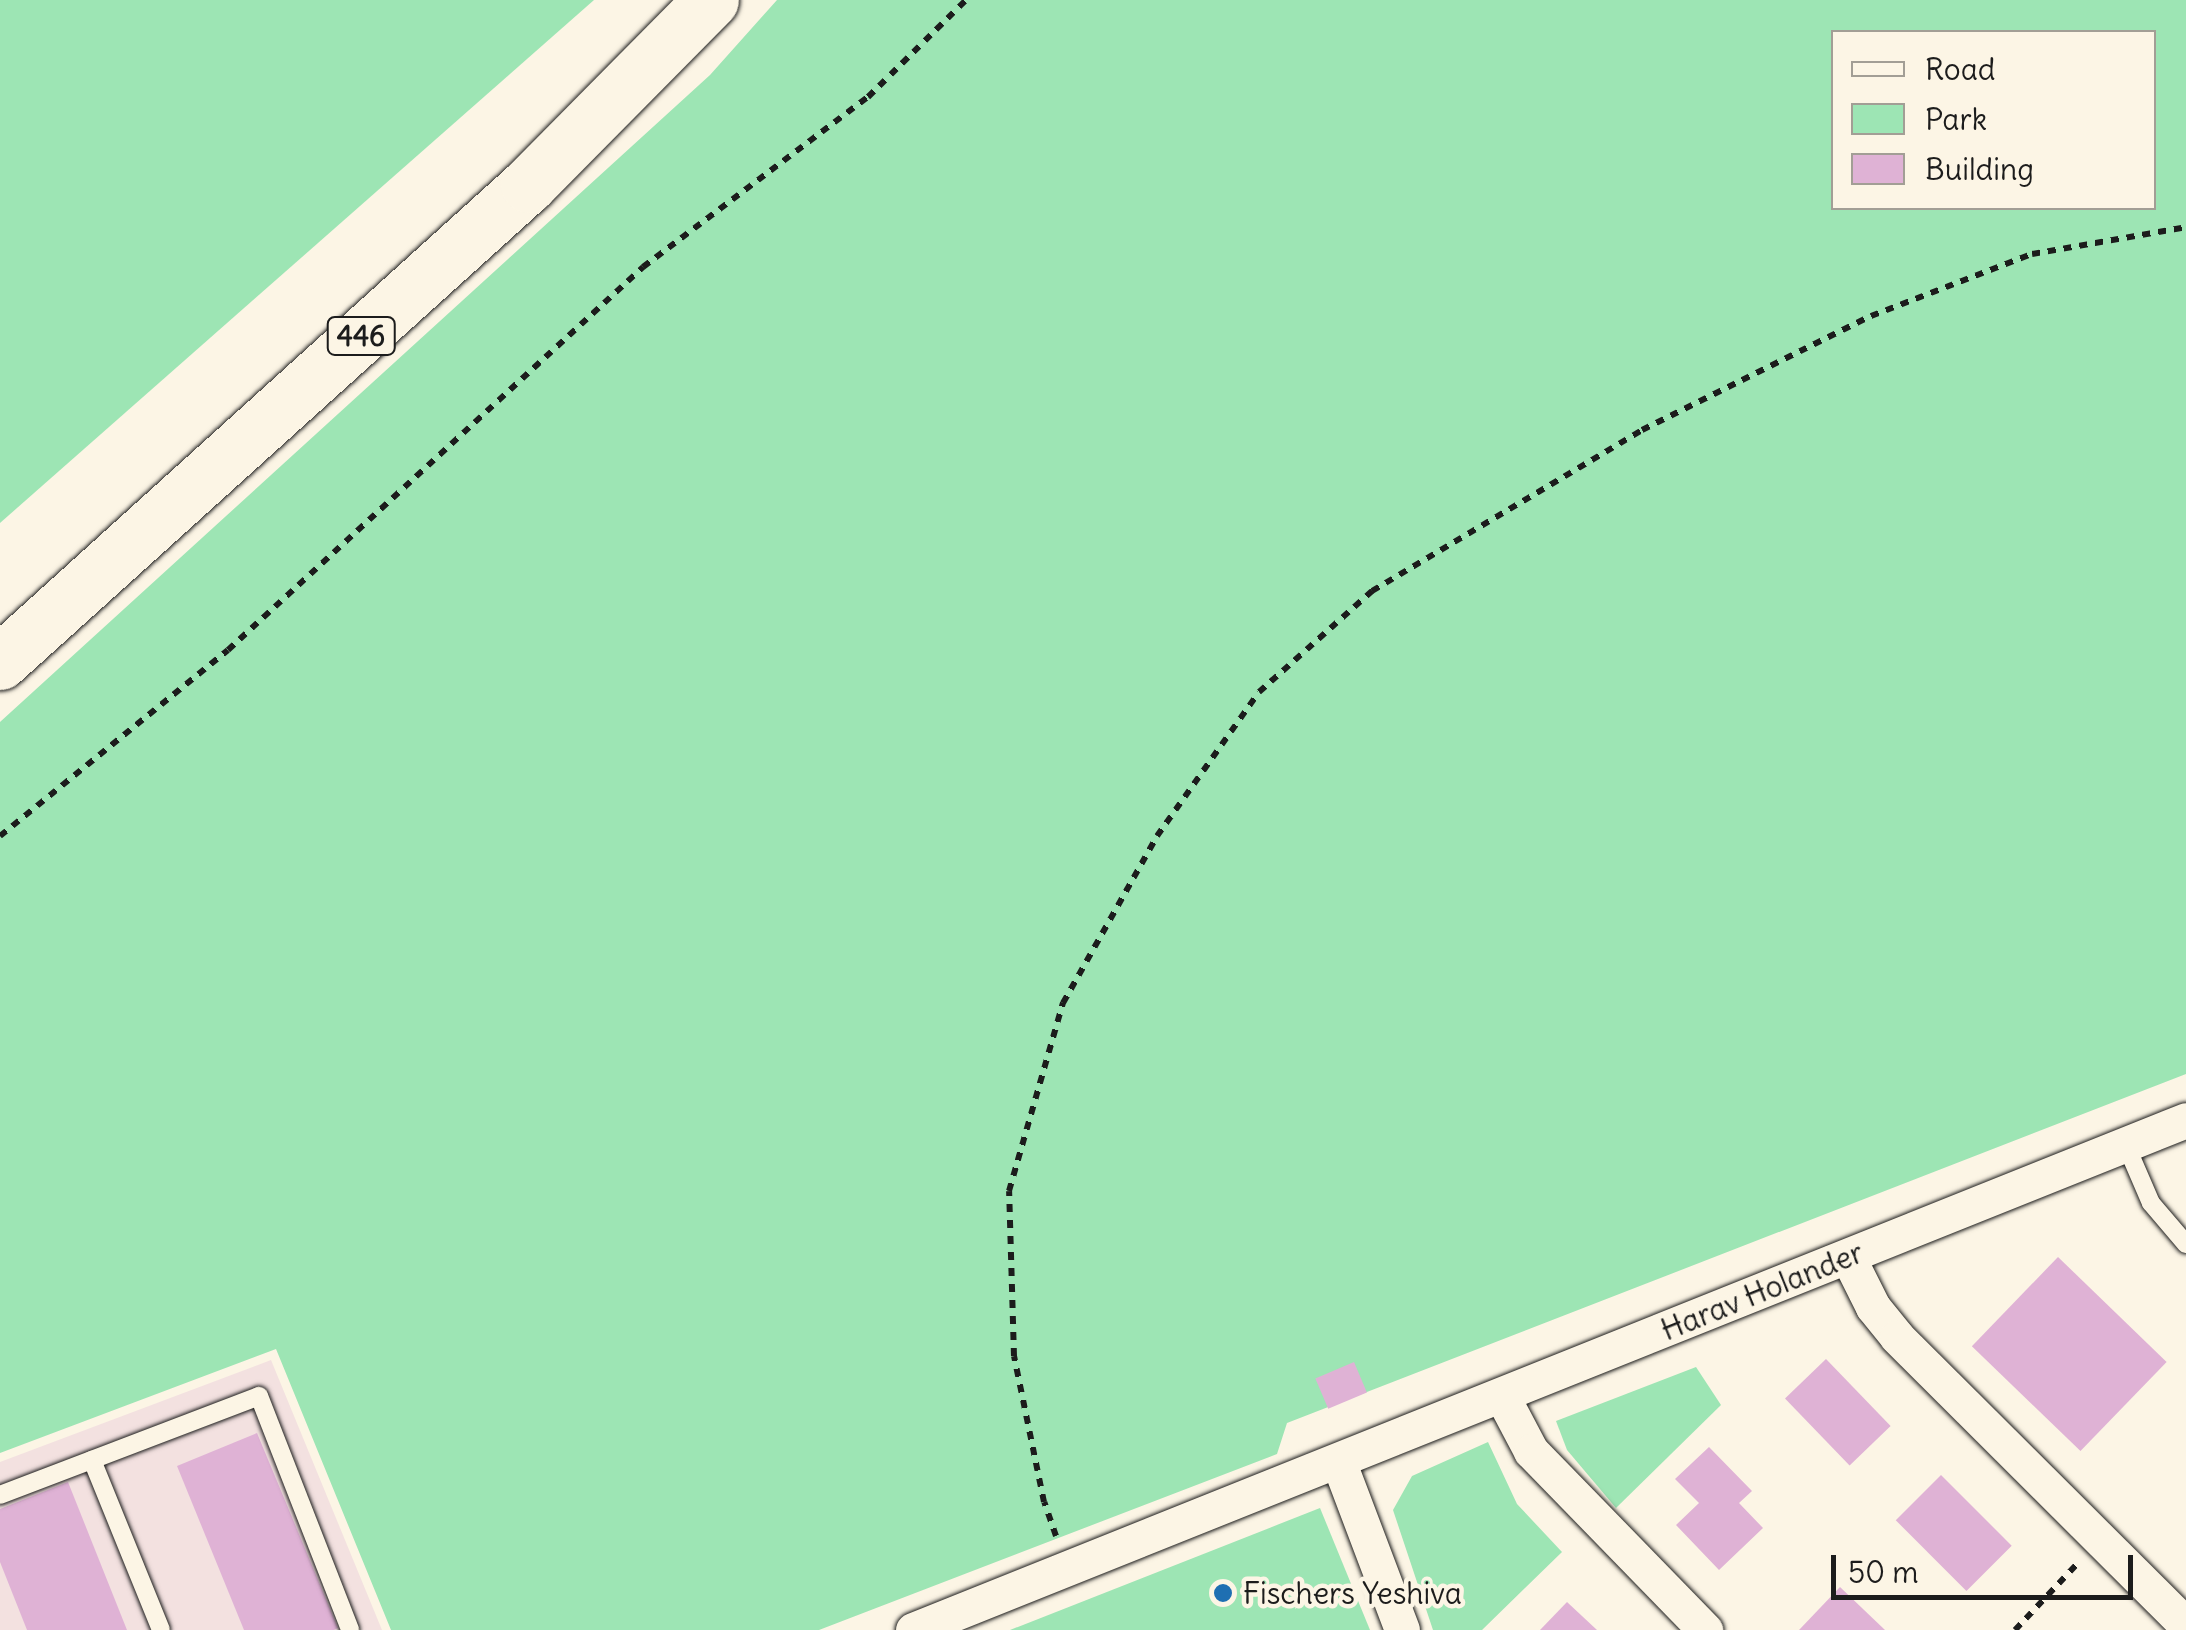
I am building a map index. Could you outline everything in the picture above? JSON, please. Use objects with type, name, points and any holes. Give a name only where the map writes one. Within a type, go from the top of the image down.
[{"type":"main road","name":"446","points":[[0,611],[502,158],[659,0]]},
{"type":"main road","name":"446","points":[[0,662],[528,185],[711,0]]},
{"type":"street","name":"Harav Holander","points":[[913,1630],[1338,1463],[2186,1120]]},
{"type":"street","points":[[1848,1257],[1873,1307],[1897,1337],[2186,1625]]},
{"type":"street","points":[[1502,1396],[1531,1451],[1706,1630]]},
{"type":"street","points":[[1338,1463],[1402,1630]]},
{"type":"lane","points":[[2126,1144],[2150,1203],[2186,1244]]},
{"type":"lane","points":[[0,1495],[259,1396],[350,1630]]},
{"type":"lane","points":[[92,1460],[161,1630]]},
{"type":"path","points":[[0,836],[228,650],[644,266],[868,97],[966,0]]},
{"type":"path","points":[[1066,1568],[1044,1502],[1014,1356],[1009,1191],[1063,1003],[1157,836],[1259,692],[1372,591],[1642,430],[1871,316],[2032,254],[2186,227]]},
{"type":"path","points":[[2015,1630],[2100,1539]]},
{"type":"shaded area","points":[[271,1360],[382,1630],[0,1630],[0,1462]]},
{"type":"green space","points":[[0,0],[594,0],[0,523]]},
{"type":"green space","points":[[777,0],[2186,0],[2186,1074],[1287,1423],[1277,1454],[819,1630],[391,1630],[276,1349],[0,1453],[0,722],[710,75]]},
{"type":"green space","points":[[1696,1367],[1721,1405],[1616,1508],[1567,1450],[1556,1421]]},
{"type":"green space","points":[[1488,1442],[1517,1504],[1562,1552],[1482,1630],[1433,1630],[1393,1510],[1412,1476]]},
{"type":"green space","points":[[1320,1508],[1370,1630],[1010,1630]]},
{"type":"building","points":[[2058,1257],[2167,1362],[2080,1451],[1972,1346]]},
{"type":"building","points":[[1826,1359],[1891,1426],[1850,1465],[1785,1399]]},
{"type":"building","points":[[1354,1362],[1367,1392],[1328,1409],[1315,1378]]},
{"type":"building","points":[[257,1433],[338,1628],[334,1630],[244,1630],[177,1466]]},
{"type":"building","points":[[1709,1447],[1752,1491],[1739,1503],[1763,1528],[1719,1570],[1676,1525],[1699,1503],[1675,1479]]},
{"type":"building","points":[[1941,1475],[2012,1546],[1966,1591],[1896,1520]]},
{"type":"building","points":[[68,1482],[127,1630],[27,1630],[0,1562],[0,1509]]},
{"type":"building","points":[[1840,1587],[1885,1630],[1799,1630]]},
{"type":"building","points":[[1567,1602],[1597,1630],[1540,1630]]},
{"type":"place","name":"Fischers Yeshiva","points":[[1223,1593]]}]
